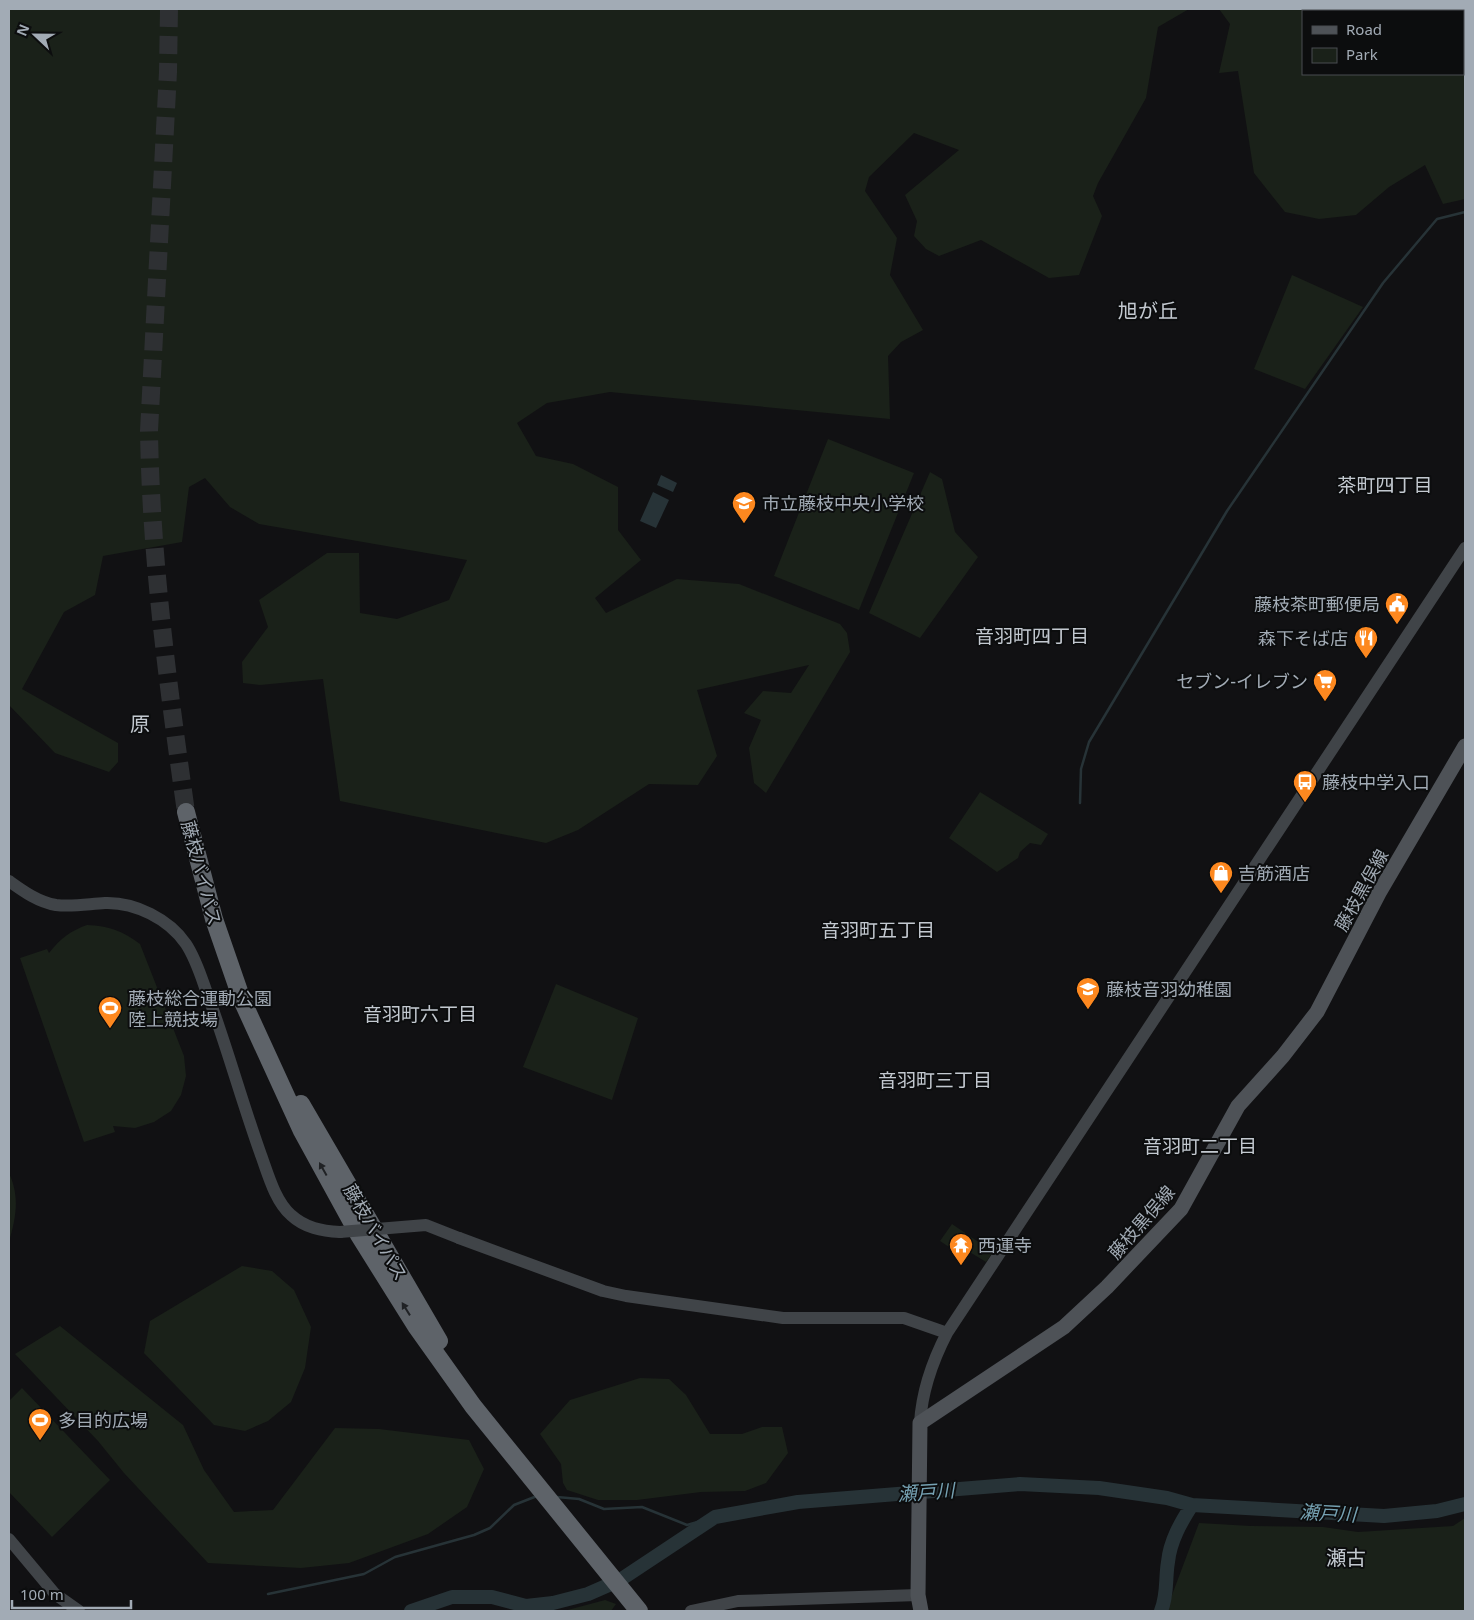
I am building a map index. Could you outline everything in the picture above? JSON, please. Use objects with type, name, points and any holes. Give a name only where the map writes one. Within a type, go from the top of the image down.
[{"type":"highway","name":"藤枝バイパス","points":[[529,1474],[440,1343],[276,1060],[251,1006],[229,950],[186,812],[214,919],[242,1000],[310,1146],[360,1235],[416,1326],[473,1406],[639,1611]]},
{"type":"main road","name":"藤枝黒俣線","points":[[920,1424],[1064,1327],[1107,1287],[1176,1215],[1190,1195],[1238,1106],[1282,1056],[1317,1012],[1384,885],[1465,746]]},
{"type":"main road","points":[[920,1424],[918,1594],[921,1611]]},
{"type":"street","points":[[920,1424],[921,1404],[929,1372],[947,1332],[1465,548]]},
{"type":"street","points":[[9,881],[32,897],[54,905],[121,904],[151,914],[177,933],[195,961],[230,1056],[246,1111],[280,1200],[291,1215],[309,1227],[324,1231],[340,1232],[426,1225],[603,1291],[626,1296],[783,1318],[904,1318],[947,1332]]},
{"type":"street","points":[[9,1539],[55,1594],[79,1611]]},
{"type":"street","points":[[691,1611],[738,1601],[918,1594]]},
{"type":"green space","points":[[9,9],[1189,9],[1158,27],[1146,98],[1098,183],[1093,196],[1102,216],[1079,275],[1049,278],[981,240],[939,256],[926,249],[914,236],[917,221],[905,195],[959,150],[914,133],[869,177],[865,191],[897,238],[890,275],[923,330],[901,342],[888,356],[890,419],[610,392],[547,403],[517,423],[536,456],[573,464],[618,487],[618,530],[641,560],[595,598],[606,613],[677,579],[739,584],[840,624],[847,633],[850,652],[766,793],[754,783],[749,748],[761,720],[744,713],[763,691],[791,693],[809,665],[697,690],[717,756],[698,785],[649,784],[578,830],[546,843],[340,801],[323,679],[260,685],[243,683],[242,662],[268,627],[259,600],[327,553],[359,553],[360,613],[397,619],[449,600],[467,560],[259,524],[230,507],[205,478],[189,487],[182,542],[103,556],[95,595],[64,612],[22,689],[118,743],[118,762],[109,772],[55,753],[9,705]]},
{"type":"green space","points":[[1219,9],[1465,9],[1465,199],[1443,204],[1425,165],[1389,187],[1356,215],[1319,219],[1285,212],[1254,173],[1238,71],[1219,73],[1230,24]]},
{"type":"green space","points":[[1292,275],[1363,307],[1305,389],[1254,369]]},
{"type":"green space","points":[[828,439],[914,473],[859,610],[774,576]]},
{"type":"green space","points":[[930,472],[942,479],[955,532],[978,557],[920,638],[869,613]]},
{"type":"green space","points":[[980,792],[1048,834],[1041,845],[1030,843],[1020,852],[1018,858],[997,872],[949,838]]},
{"type":"green space","points":[[87,925],[115,930],[140,944],[184,1056],[186,1076],[181,1095],[171,1111],[154,1122],[135,1128],[113,1126],[115,1132],[84,1142],[20,958],[47,949],[49,953],[66,936]]},
{"type":"green space","points":[[556,984],[638,1018],[612,1100],[523,1067]]},
{"type":"green space","points":[[9,1173],[15,1190],[16,1207],[9,1242]]},
{"type":"green space","points":[[952,1224],[993,1252],[986,1262],[968,1251],[964,1257],[940,1241]]},
{"type":"green space","points":[[242,1266],[272,1271],[294,1290],[311,1327],[305,1368],[291,1402],[268,1421],[245,1431],[214,1425],[144,1353],[150,1321]]},
{"type":"green space","points":[[60,1326],[183,1425],[204,1470],[234,1512],[273,1510],[335,1428],[379,1429],[469,1440],[484,1469],[467,1507],[428,1534],[349,1563],[301,1568],[208,1563],[124,1473],[98,1441],[15,1354]]},
{"type":"green space","points":[[640,1378],[669,1379],[686,1395],[710,1434],[742,1434],[762,1427],[782,1427],[788,1453],[766,1483],[745,1491],[701,1492],[637,1500],[598,1500],[567,1490],[563,1483],[561,1464],[540,1434],[570,1400]]},
{"type":"green space","name":"多目的広場","points":[[22,1388],[110,1480],[52,1537],[9,1492],[9,1401]]},
{"type":"green space","points":[[1465,1518],[1465,1611],[1166,1611],[1199,1523],[1323,1527],[1358,1532],[1453,1526]]},
{"type":"green space","points":[[605,1600],[616,1604],[611,1611],[564,1611]]},
{"type":"shaded area","points":[[661,475],[677,483],[673,492],[657,485]]},
{"type":"shaded area","points":[[653,492],[669,500],[656,528],[640,521]]},
{"type":"waterway","points":[[1080,803],[1081,769],[1089,742],[1227,511],[1383,283],[1437,219],[1465,212]]},
{"type":"waterway","name":"瀬戸川","points":[[411,1611],[452,1597],[492,1597],[526,1606],[553,1603],[588,1594],[620,1580],[715,1517],[798,1502],[1020,1484],[1099,1488],[1167,1498],[1192,1505],[1384,1516],[1437,1511],[1465,1504]]},
{"type":"waterway","points":[[268,1594],[364,1574],[395,1557],[474,1535],[490,1528],[514,1505],[537,1496]]},
{"type":"waterway","points":[[557,1497],[579,1499],[604,1509],[642,1507],[687,1525],[715,1517]]},
{"type":"waterway","points":[[1161,1611],[1165,1599],[1167,1568],[1171,1547],[1180,1525],[1192,1505]]},
{"type":"tunnel","points":[[169,9],[168,72],[149,431],[150,479],[157,575],[167,670],[186,812]]},
{"type":"place","name":"市立藤枝中央小学校","points":[[744,524]]},
{"type":"place","name":"藤枝茶町郵便局","points":[[1397,625]]},
{"type":"place","name":"森下そば店","points":[[1366,659]]},
{"type":"place","name":"セブン-イレブン","points":[[1325,702]]},
{"type":"place","name":"藤枝中学入口","points":[[1305,803]]},
{"type":"place","name":"吉筋酒店","points":[[1221,894]]},
{"type":"place","name":"藤枝音羽幼稚園","points":[[1088,1010]]},
{"type":"place","name":"藤枝総合運動公園 陸上競技場","points":[[110,1029]]},
{"type":"place","name":"西運寺","points":[[961,1266]]},
{"type":"place","name":"多目的広場","points":[[40,1441]]},
{"type":"district","name":"旭が丘","points":[[1148,310]]},
{"type":"district","name":"茶町四丁目","points":[[1385,485]]},
{"type":"district","name":"音羽町四丁目","points":[[1032,636]]},
{"type":"district","name":"原","points":[[140,723]]},
{"type":"district","name":"音羽町五丁目","points":[[878,930]]},
{"type":"district","name":"音羽町六丁目","points":[[420,1014]]},
{"type":"district","name":"音羽町三丁目","points":[[935,1080]]},
{"type":"district","name":"音羽町二丁目","points":[[1200,1146]]},
{"type":"district","name":"瀬古","points":[[1346,1557]]}]
